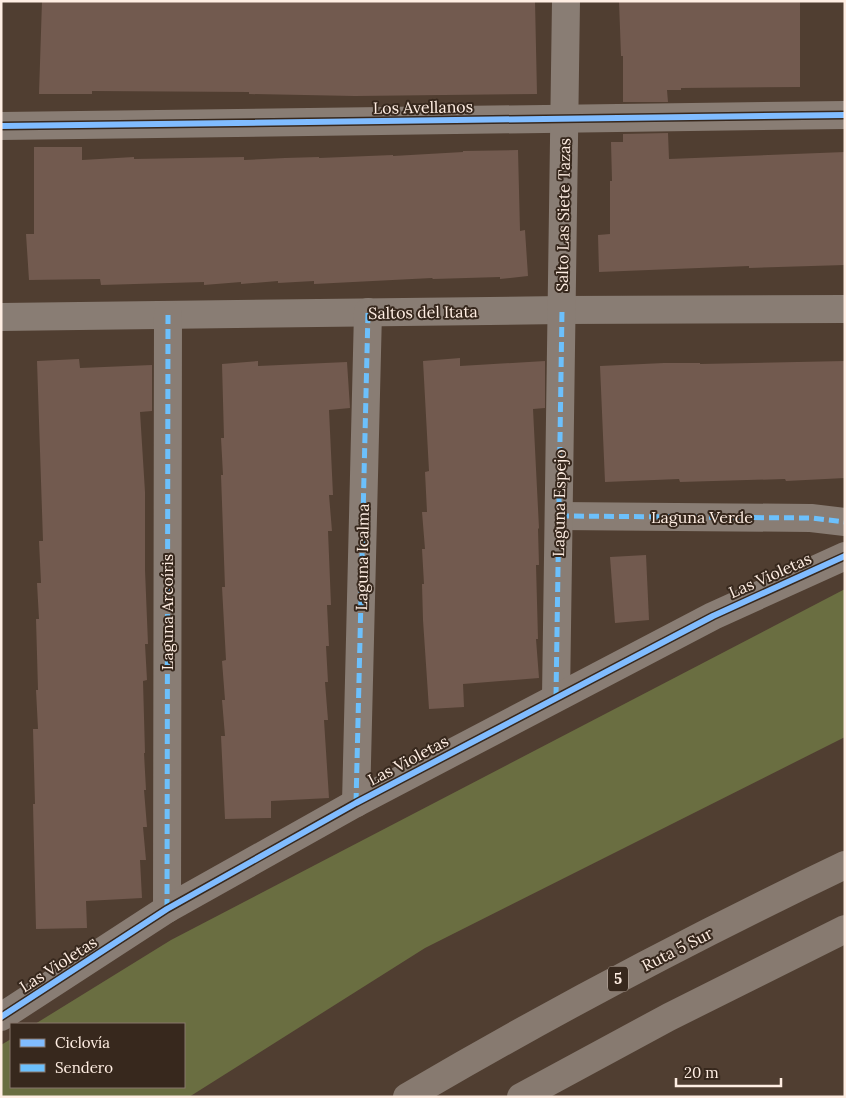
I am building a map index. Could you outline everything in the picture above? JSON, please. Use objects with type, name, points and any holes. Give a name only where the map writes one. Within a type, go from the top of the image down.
[{"type":"highway","name":"Ruta 5 Sur","points":[[408,1097],[481,1053],[571,1004],[702,935],[845,865]]},
{"type":"highway","points":[[521,1097],[669,1016],[845,929]]},
{"type":"street","name":"Salto Las Siete Tazas","points":[[562,310],[566,1]]},
{"type":"street","name":"Los Avellanos","points":[[1,126],[845,115]]},
{"type":"street","name":"Saltos del Itata","points":[[1,317],[562,310],[845,309]]},
{"type":"street","name":"Laguna Espejo","points":[[556,697],[562,310]]},
{"type":"street","name":"Laguna Icalma","points":[[356,803],[368,312]]},
{"type":"street","name":"Laguna Arcoíris","points":[[167,909],[168,315]]},
{"type":"street","name":"Laguna Verde","points":[[559,516],[811,518],[845,522]]},
{"type":"street","name":"Las Violetas","points":[[1,1018],[167,909],[356,803],[713,616],[845,556]]},
{"type":"green space","points":[[845,589],[845,737],[425,948],[189,1097],[1,1097],[1,1045],[10,1040],[10,1088],[185,1088],[185,1023],[37,1023],[171,940]]},
{"type":"building","points":[[42,1],[535,1],[537,94],[355,96],[249,94],[249,92],[92,91],[92,94],[39,94]]},
{"type":"building","points":[[619,1],[800,1],[800,87],[681,88],[681,90],[667,90],[668,102],[623,102],[623,56],[621,56]]},
{"type":"building","points":[[668,133],[669,159],[845,152],[845,265],[749,268],[749,266],[599,272],[598,235],[610,234],[611,142],[623,142],[623,134]]},
{"type":"building","points":[[34,147],[82,147],[82,160],[134,157],[134,159],[244,157],[244,160],[518,150],[520,231],[525,230],[528,276],[500,279],[500,277],[432,278],[314,284],[314,281],[278,283],[278,281],[204,285],[204,282],[101,285],[100,279],[29,280],[26,234],[34,234]]},
{"type":"building","points":[[460,358],[460,366],[545,361],[545,408],[533,409],[539,528],[539,565],[536,565],[538,639],[536,639],[539,678],[463,684],[464,707],[429,709],[422,584],[424,584],[422,549],[425,549],[422,512],[427,512],[425,472],[429,471],[423,361]]},
{"type":"building","points":[[79,359],[80,368],[152,365],[152,411],[140,412],[145,492],[145,570],[148,644],[145,644],[147,680],[143,681],[146,790],[144,790],[147,827],[143,827],[146,860],[140,860],[142,898],[86,901],[87,928],[36,929],[33,729],[38,729],[36,619],[39,619],[37,583],[41,583],[39,541],[43,541],[37,361]]},
{"type":"building","points":[[258,361],[258,366],[347,362],[350,408],[329,410],[333,495],[329,495],[332,531],[328,531],[331,605],[327,605],[329,646],[326,646],[328,682],[325,682],[328,720],[324,720],[329,798],[271,801],[271,818],[225,819],[221,736],[225,736],[222,700],[225,700],[222,661],[226,660],[222,587],[225,587],[221,475],[223,475],[221,438],[224,438],[222,364]]},
{"type":"building","points":[[845,361],[845,478],[786,481],[785,479],[680,482],[679,479],[605,482],[600,366],[664,363]]},
{"type":"building","points":[[646,555],[649,620],[615,623],[610,557]]},
{"type":"marked path","points":[[556,697],[562,310]]},
{"type":"marked path","points":[[356,803],[368,312]]},
{"type":"marked path","points":[[167,909],[168,315]]},
{"type":"marked path","points":[[559,516],[811,518],[845,522]]},
{"type":"cycle path","points":[[1,126],[845,115]]},
{"type":"cycle path","points":[[1,1017],[167,909],[356,803],[713,616],[845,556]]}]
